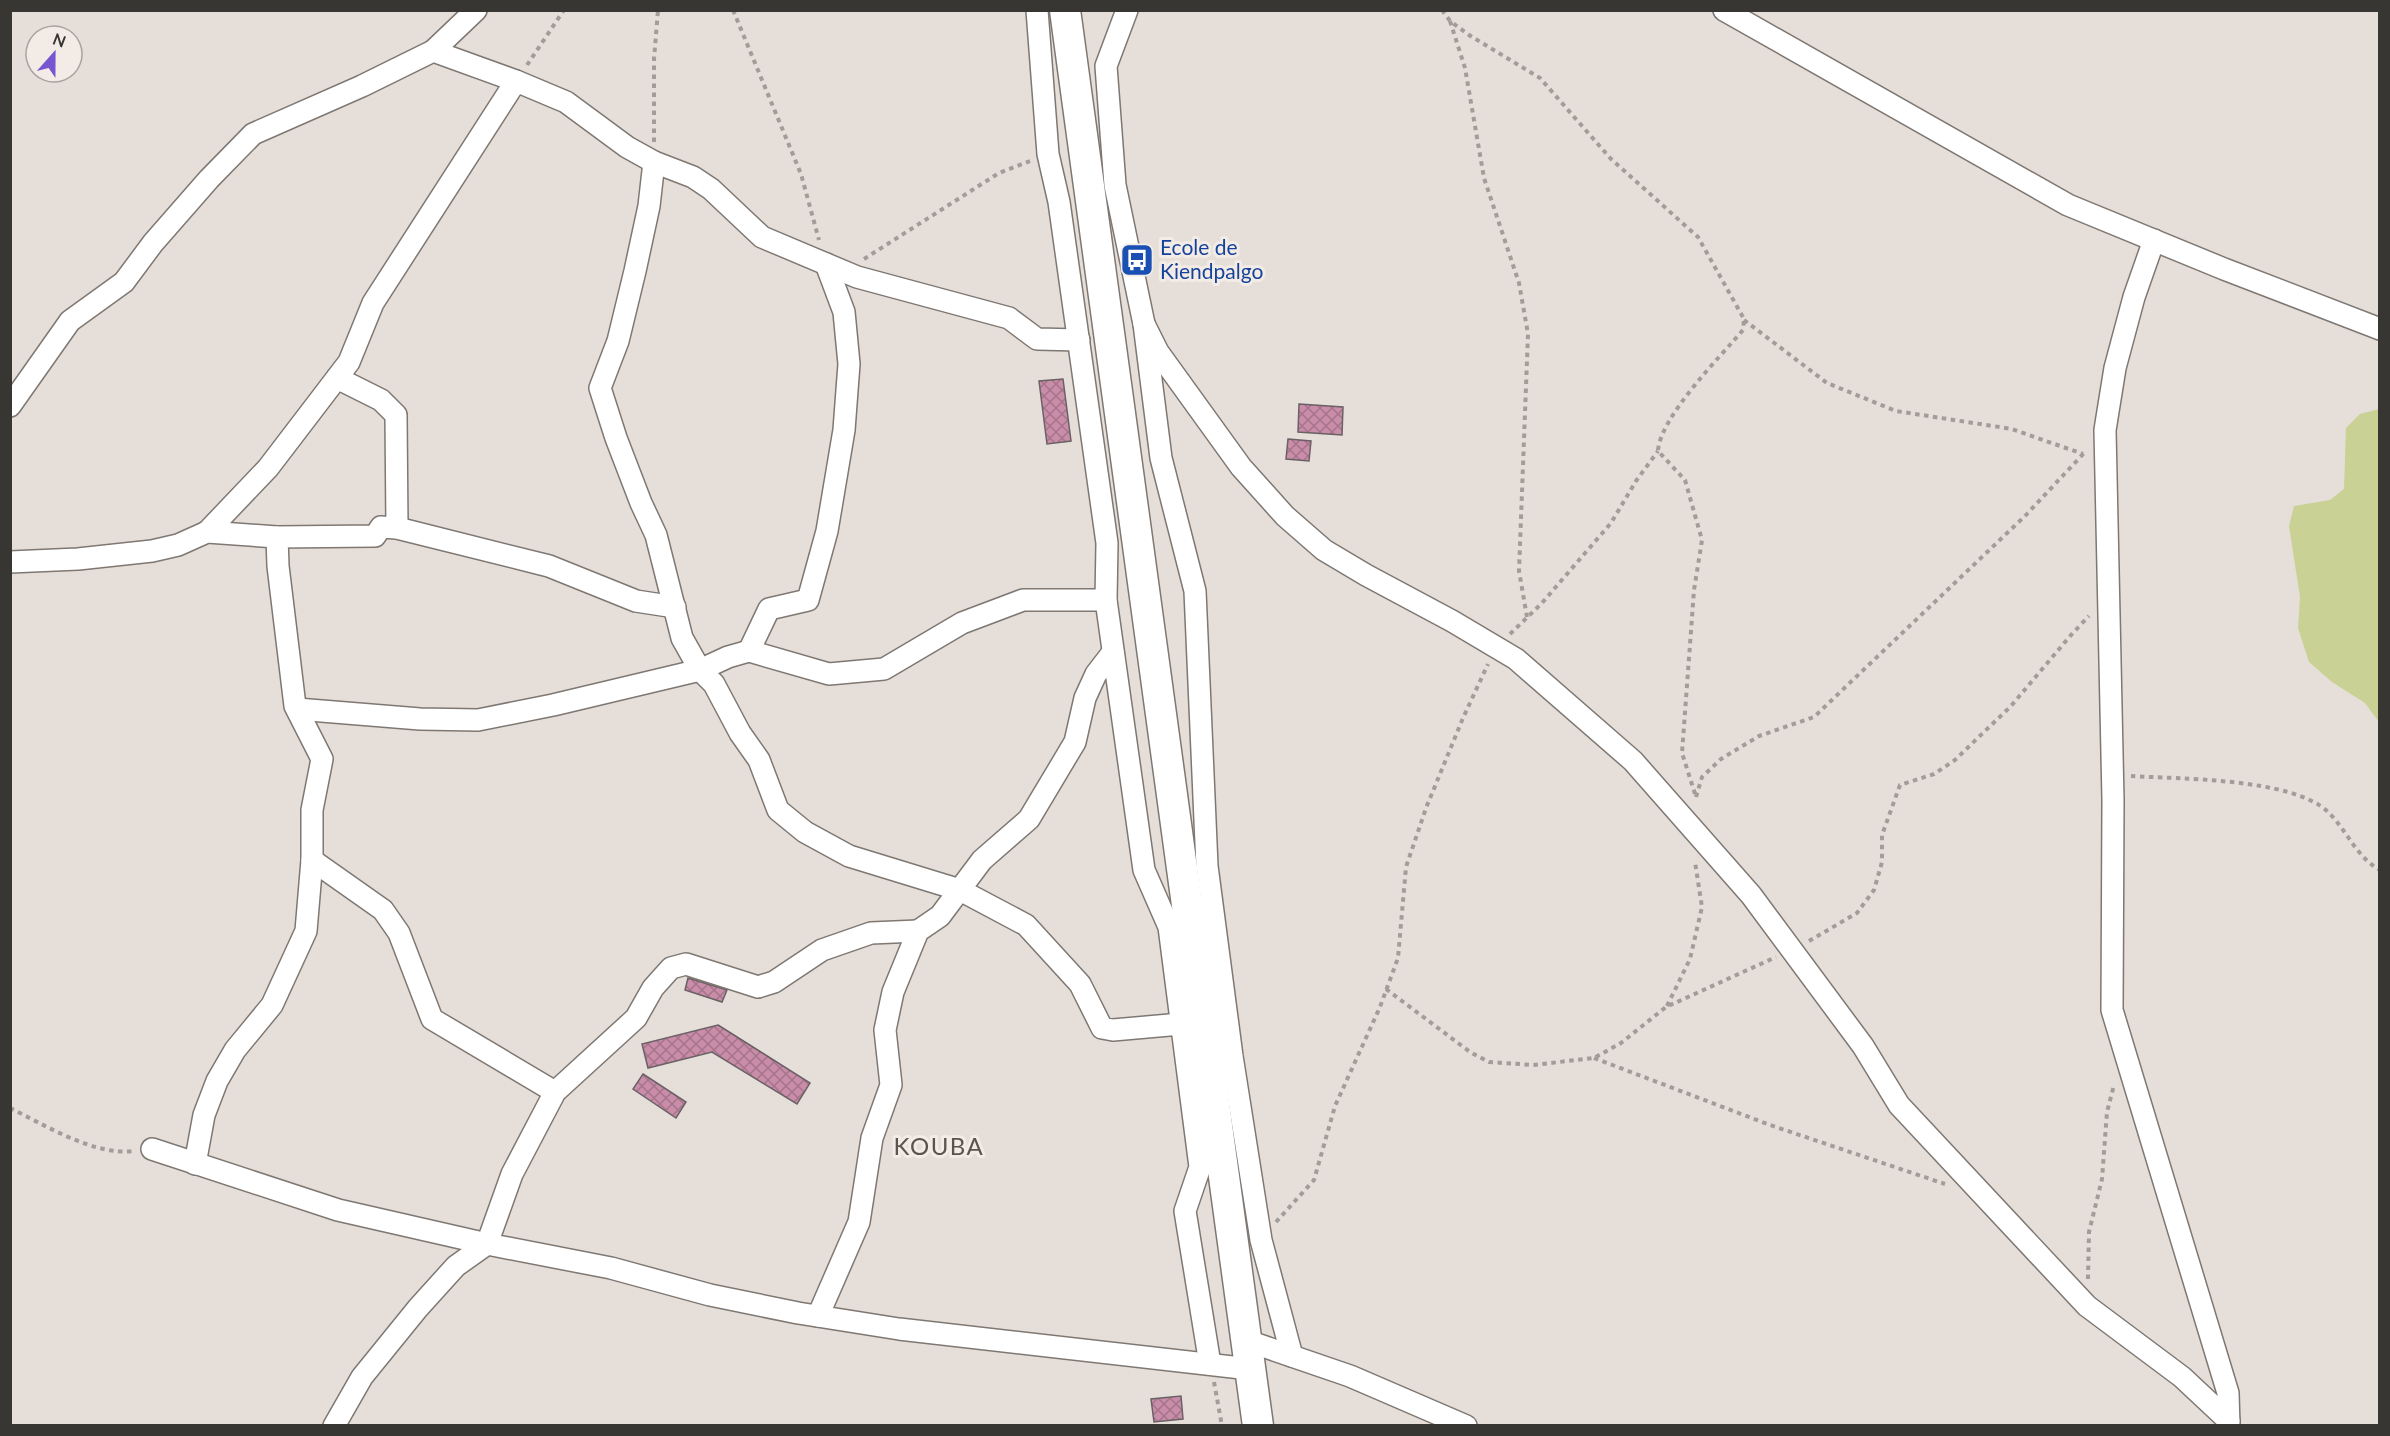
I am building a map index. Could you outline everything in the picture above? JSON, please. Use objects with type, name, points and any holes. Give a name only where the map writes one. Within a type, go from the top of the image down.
[{"type":"highway","points":[[1065,10],[1192,1023],[1250,1369],[1257,1425]]},
{"type":"street","points":[[10,406],[70,321],[124,282],[153,243],[253,134],[362,86],[433,51],[476,10]]},
{"type":"street","points":[[1037,10],[1048,154],[1059,202],[1107,543],[1106,600],[1144,870],[1169,927],[1192,1023],[1200,1167],[1185,1211],[1210,1364]]},
{"type":"street","points":[[1127,10],[1106,66],[1116,185],[1144,324],[1161,458],[1195,591],[1207,866],[1232,1056],[1261,1240],[1292,1356]]},
{"type":"street","points":[[1724,10],[2068,205],[2379,329]]},
{"type":"street","points":[[433,51],[566,102],[627,147],[654,162],[693,177],[711,189],[762,237],[857,277],[1009,318],[1037,339],[1079,340]]},
{"type":"street","points":[[10,562],[78,559],[152,551],[178,545],[207,532],[268,468],[349,362],[374,303],[516,81]]},
{"type":"street","points":[[654,162],[649,206],[635,271],[618,341],[600,387],[636,492],[657,535],[682,639],[700,670],[714,684],[740,734],[759,760],[778,810],[805,832],[849,856],[960,890],[1026,925],[1080,984],[1102,1028],[1113,1030],[1192,1023]]},
{"type":"street","points":[[2154,240],[2134,297],[2115,368],[2105,430],[2113,775],[2112,1010],[2228,1393],[2229,1423]]},
{"type":"street","points":[[749,651],[770,609],[808,600],[827,531],[844,430],[849,364],[844,312],[835,267]]},
{"type":"street","points":[[1144,324],[1158,352],[1241,467],[1285,516],[1324,550],[1366,576],[1516,659],[1633,761],[1751,896],[1863,1046],[1899,1105],[2087,1306],[2182,1377],[2229,1423]]},
{"type":"street","points":[[337,378],[381,400],[396,415],[397,528]]},
{"type":"street","points":[[207,532],[277,537],[375,536],[381,527],[397,528],[549,566],[636,601],[675,607]]},
{"type":"street","points":[[195,1164],[204,1115],[217,1081],[235,1050],[272,1005],[306,931],[312,860],[312,810],[322,759],[297,709],[278,566],[277,537]]},
{"type":"street","points":[[297,709],[420,719],[478,720],[554,705],[700,670],[728,657],[749,651],[829,674],[885,669],[962,623],[1023,600],[1106,600]]},
{"type":"street","points":[[334,1425],[362,1377],[418,1308],[456,1266],[487,1244],[512,1174],[555,1092],[636,1018],[653,988],[672,968],[686,964],[758,987],[774,982],[822,950],[871,933],[918,931],[940,916],[982,860],[1029,819],[1075,742],[1085,698],[1096,674],[1113,652]]},
{"type":"street","points":[[312,860],[383,910],[399,933],[432,1019],[555,1092]]},
{"type":"street","points":[[818,1316],[859,1222],[872,1138],[891,1085],[885,1029],[893,992],[918,931]]},
{"type":"street","points":[[152,1149],[338,1210],[487,1244],[571,1259],[710,1295],[899,1329],[1250,1369]]},
{"type":"street","points":[[1245,1340],[1350,1376],[1466,1425]]},
{"type":"path","points":[[516,81],[564,10]]},
{"type":"path","points":[[654,162],[654,59],[658,10]]},
{"type":"path","points":[[732,10],[801,174],[835,267],[999,173],[1048,154]]},
{"type":"path","points":[[1442,10],[1450,21],[1469,35],[1540,78],[1611,159],[1698,237],[1744,319],[1827,383],[1896,411],[2012,429],[2083,454]]},
{"type":"path","points":[[1450,21],[1465,68],[1484,178],[1519,283],[1528,334],[1519,571],[1527,617]]},
{"type":"path","points":[[1261,1240],[1314,1180],[1335,1106],[1380,1007],[1398,958],[1406,867],[1422,818],[1463,718],[1496,647],[1527,617],[1611,523],[1636,480],[1658,451],[1658,439],[1686,396],[1743,330],[1744,319]]},
{"type":"path","points":[[1666,1007],[1690,959],[1702,907],[1688,823],[1702,777],[1721,759],[1758,736],[1814,717],[2025,516],[2105,430]]},
{"type":"path","points":[[1658,451],[1685,480],[1702,540],[1694,590],[1682,753],[1696,797]]},
{"type":"path","points":[[2113,775],[2218,780],[2304,796],[2328,812],[2368,863],[2379,870]]},
{"type":"path","points":[[2087,1306],[2089,1232],[2102,1179],[2107,1112],[2123,1052]]},
{"type":"path","points":[[1594,1058],[1770,1125],[1948,1185]]},
{"type":"path","points":[[10,1108],[69,1136],[103,1149],[123,1152],[152,1149]]},
{"type":"path","points":[[1210,1364],[1222,1425]]},
{"type":"green space","points":[[2380,409],[2379,722],[2365,703],[2332,682],[2309,662],[2298,628],[2300,597],[2289,526],[2294,506],[2330,500],[2344,489],[2346,428],[2360,414]]},
{"type":"building","points":[[1063,379],[1071,441],[1047,444],[1039,381]]},
{"type":"building","points":[[1299,404],[1343,407],[1342,435],[1298,432]]},
{"type":"building","points":[[1288,439],[1311,441],[1309,461],[1286,459]]},
{"type":"building","points":[[688,978],[727,990],[722,1002],[685,990]]},
{"type":"building","points":[[718,1025],[810,1083],[797,1104],[712,1052],[648,1068],[642,1044]]},
{"type":"building","points":[[643,1074],[686,1102],[676,1118],[633,1089]]},
{"type":"building","points":[[1181,1396],[1183,1419],[1154,1422],[1151,1399]]},
{"type":"place","name":"Ecole de Kiendpalgo","points":[[1137,260]]},
{"type":"district","name":"KOUBA","points":[[939,1147]]}]
